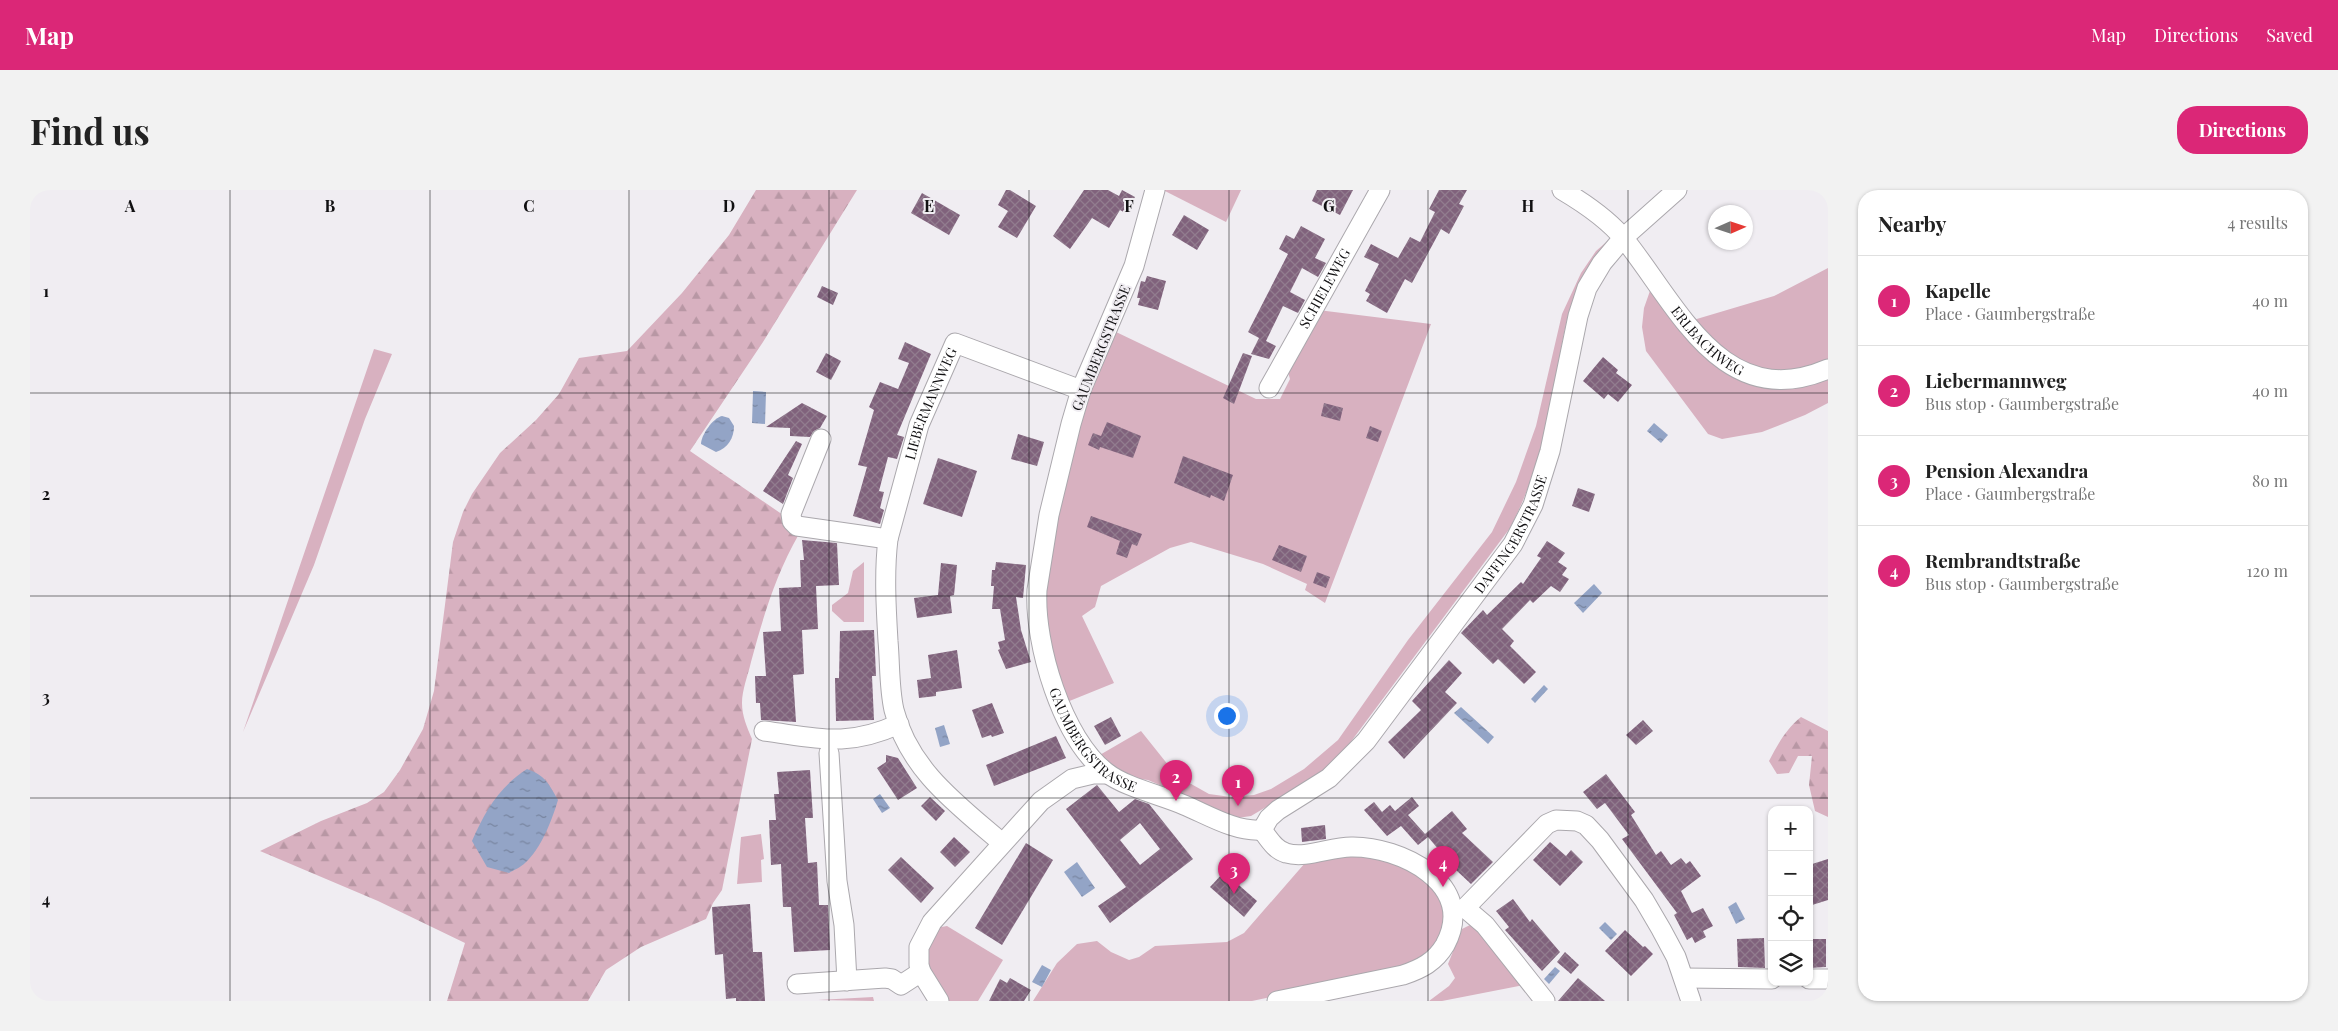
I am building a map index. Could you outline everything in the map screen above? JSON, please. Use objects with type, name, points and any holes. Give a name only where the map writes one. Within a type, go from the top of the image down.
[{"type":"street","name":"GAUMBERGSTRASSE","points":[[1155,190],[1134,266],[1081,390],[1054,490],[1040,571],[1036,608],[1040,642],[1050,677],[1081,745],[1108,774],[1232,825],[1262,830]]},
{"type":"street","name":"SCHIELEWEG","points":[[1269,388],[1380,190]]},
{"type":"street","name":"ERLBACHWEG","points":[[1562,190],[1596,213],[1624,238],[1695,337],[1726,363],[1749,374],[1785,380],[1801,379],[1828,369]]},
{"type":"street","name":"DAFFINGERSTRASSE","points":[[1262,830],[1269,818],[1278,810],[1330,778],[1366,741],[1513,544],[1533,505],[1550,451],[1582,302],[1587,288],[1602,263],[1624,238],[1677,190]]},
{"type":"street","name":"LIEBERMANNWEG","points":[[1002,842],[935,784],[919,764],[899,724],[894,708],[887,626],[886,553],[888,539],[919,425],[955,343],[1081,390]]},
{"type":"street","points":[[821,439],[791,514],[792,521],[797,526],[888,539]]},
{"type":"street","points":[[764,731],[840,741],[862,737],[899,724]]},
{"type":"street","points":[[1072,779],[1077,768],[1081,745]]},
{"type":"street","points":[[829,753],[837,881],[844,925],[847,981]]},
{"type":"street","points":[[939,1001],[922,972],[919,947],[926,931],[1002,842],[1041,801],[1072,779],[1093,774],[1108,774]]},
{"type":"street","points":[[1277,1001],[1403,975],[1432,962],[1445,944],[1458,909],[1547,824],[1556,820],[1577,821],[1586,826],[1600,840],[1644,900],[1676,957],[1691,1001]]},
{"type":"street","points":[[1262,830],[1274,846],[1285,853],[1300,854],[1339,847],[1358,847],[1375,850],[1410,861],[1433,876],[1458,909],[1485,925],[1545,1001]]},
{"type":"street","points":[[797,984],[892,979],[901,985],[922,972]]},
{"type":"street","points":[[1684,978],[1768,979]]},
{"type":"street","points":[[1813,979],[1828,979]]},
{"type":"green space","points":[[756,190],[857,190],[763,342],[690,451],[786,517],[799,534],[783,565],[771,596],[744,688],[742,698],[743,712],[752,739],[722,890],[713,903],[706,919],[641,947],[606,970],[588,1001],[447,1001],[465,943],[378,901],[260,851],[321,821],[367,803],[384,792],[400,770],[423,729],[434,691],[453,542],[463,512],[472,494],[500,453],[536,420],[559,394],[579,358],[627,351],[682,293],[729,235]]},
{"type":"green space","points":[[1163,190],[1241,190],[1226,222]]},
{"type":"green space","points":[[1611,238],[1595,257],[1582,277],[1571,305],[1541,447],[1525,496],[1510,528],[1344,751],[1327,769],[1251,816],[1237,818],[1148,780],[1140,779],[1139,781],[1125,777],[1098,756],[1141,731],[1177,776],[1209,794],[1231,797],[1254,795],[1271,789],[1304,769],[1338,740],[1408,640],[1492,532],[1516,482],[1536,426],[1562,314],[1581,273],[1596,251]]},
{"type":"green space","points":[[1828,268],[1828,365],[1775,374],[1729,358],[1690,321],[1774,296]]},
{"type":"green space","points":[[1651,288],[1717,364],[1828,376],[1828,403],[1805,415],[1762,432],[1722,439],[1708,434],[1646,351],[1642,327],[1644,308]]},
{"type":"green space","points":[[1318,310],[1431,324],[1325,603],[1305,590],[1307,584],[1263,564],[1191,542],[1170,548],[1101,586],[1095,607],[1082,616],[1114,683],[1067,702],[1056,673],[1043,607],[1053,530],[1088,393],[1114,331],[1256,399],[1280,399],[1290,379],[1287,369]]},
{"type":"green space","points":[[374,349],[392,354],[365,419],[314,565],[243,732]]},
{"type":"green space","points":[[864,562],[864,622],[844,622],[832,611],[832,605],[848,593],[853,571]]},
{"type":"green space","points":[[1801,717],[1828,731],[1828,817],[1815,811],[1809,785],[1812,756],[1798,756],[1789,773],[1777,774],[1769,761],[1787,732]]},
{"type":"green space","points":[[761,834],[764,859],[761,860],[762,882],[737,884],[741,837]]},
{"type":"green space","points":[[1366,855],[1390,861],[1416,873],[1433,886],[1444,903],[1443,933],[1422,960],[1399,969],[1252,1001],[1033,1001],[1057,963],[1077,944],[1097,941],[1111,952],[1129,960],[1139,957],[1155,946],[1227,942],[1244,933],[1305,863],[1325,858]]},
{"type":"green space","points":[[1470,925],[1478,929],[1524,985],[1442,1001],[1429,1001],[1449,986],[1455,978],[1448,964],[1462,929]]},
{"type":"green space","points":[[947,926],[1003,960],[978,1001],[946,1001],[926,962],[929,937],[936,928]]},
{"type":"green space","points":[[873,997],[874,1001],[818,1000]]},
{"type":"water","points":[[753,391],[766,392],[765,424],[752,423]]},
{"type":"water","points":[[722,416],[729,418],[734,426],[734,430],[727,445],[716,452],[701,444],[705,432],[711,423]]},
{"type":"water","points":[[1654,423],[1668,435],[1661,443],[1647,431]]},
{"type":"water","points":[[1594,584],[1602,593],[1583,613],[1574,603]]},
{"type":"water","points":[[1544,685],[1548,689],[1535,703],[1531,699]]},
{"type":"water","points":[[1461,707],[1494,737],[1488,744],[1454,713]]},
{"type":"water","points":[[944,725],[950,744],[940,747],[935,728]]},
{"type":"water","points":[[527,769],[538,774],[546,781],[558,800],[549,825],[536,850],[522,866],[509,873],[487,867],[472,841],[494,800],[508,784]]},
{"type":"water","points":[[880,794],[890,808],[882,813],[873,799]]},
{"type":"water","points":[[1077,862],[1095,888],[1082,897],[1064,872]]},
{"type":"water","points":[[1736,902],[1745,919],[1736,924],[1728,907]]},
{"type":"water","points":[[1605,922],[1617,934],[1611,940],[1599,928]]},
{"type":"water","points":[[1042,965],[1051,970],[1042,987],[1032,982]]},
{"type":"water","points":[[1555,967],[1560,971],[1549,984],[1544,979]]},
{"type":"building","points":[[1006,190],[1010,190],[1036,206],[1017,238],[998,227],[1008,211],[998,205]]},
{"type":"building","points":[[1084,190],[1108,190],[1119,196],[1122,190],[1135,197],[1125,213],[1120,210],[1109,228],[1092,218],[1070,249],[1053,236]]},
{"type":"building","points":[[1317,190],[1353,190],[1340,215],[1312,201]]},
{"type":"building","points":[[1439,190],[1467,190],[1459,204],[1464,206],[1449,234],[1441,229],[1412,283],[1405,279],[1387,313],[1366,301],[1370,294],[1365,291],[1379,264],[1364,257],[1371,244],[1398,258],[1410,237],[1420,242],[1435,212],[1429,209]]},
{"type":"building","points":[[922,193],[960,215],[949,235],[911,213]]},
{"type":"building","points":[[1184,215],[1209,230],[1197,250],[1172,235]]},
{"type":"building","points":[[1301,226],[1325,239],[1315,258],[1326,263],[1318,277],[1302,268],[1290,292],[1305,300],[1298,313],[1283,306],[1266,341],[1276,346],[1269,359],[1251,354],[1259,338],[1248,332],[1288,254],[1279,249],[1286,235],[1294,239]]},
{"type":"building","points":[[1147,276],[1166,281],[1158,310],[1138,305],[1140,298],[1137,298],[1141,281],[1145,282]]},
{"type":"building","points":[[822,286],[838,293],[833,305],[817,297]]},
{"type":"building","points":[[905,342],[931,354],[897,435],[904,437],[897,459],[888,457],[879,491],[884,492],[880,508],[884,510],[880,524],[853,516],[867,467],[858,465],[874,410],[869,407],[880,382],[898,389],[909,363],[898,359]]},
{"type":"building","points":[[826,353],[841,361],[831,380],[816,372]]},
{"type":"building","points":[[1243,353],[1252,356],[1234,404],[1223,398]]},
{"type":"building","points":[[1603,357],[1618,370],[1616,373],[1632,385],[1618,402],[1608,394],[1604,399],[1583,381]]},
{"type":"building","points":[[802,403],[827,416],[820,428],[814,431],[810,437],[790,436],[790,428],[766,427]]},
{"type":"building","points":[[1324,403],[1343,408],[1340,421],[1321,416]]},
{"type":"building","points":[[1107,422],[1141,436],[1133,458],[1100,447],[1099,450],[1088,445],[1093,433],[1101,436]]},
{"type":"building","points":[[1370,426],[1382,431],[1378,442],[1366,438]]},
{"type":"building","points":[[1018,434],[1044,442],[1037,466],[1011,459]]},
{"type":"building","points":[[796,441],[802,444],[788,475],[793,478],[783,504],[763,491]]},
{"type":"building","points":[[1183,456],[1233,475],[1224,501],[1211,495],[1210,498],[1174,483]]},
{"type":"building","points":[[938,458],[977,471],[962,517],[923,504]]},
{"type":"building","points":[[1578,488],[1595,494],[1589,512],[1572,506]]},
{"type":"building","points":[[1091,516],[1142,534],[1137,546],[1132,544],[1127,558],[1116,554],[1120,541],[1087,527]]},
{"type":"building","points":[[802,540],[837,543],[839,585],[816,586],[818,629],[802,630],[804,674],[793,675],[796,722],[761,720],[760,703],[756,703],[755,676],[766,676],[763,632],[781,631],[779,588],[801,587],[800,560],[804,560]]},
{"type":"building","points":[[1547,541],[1565,553],[1558,562],[1567,568],[1562,575],[1569,579],[1560,592],[1551,586],[1533,603],[1530,600],[1502,629],[1514,641],[1510,646],[1536,672],[1524,684],[1498,659],[1493,664],[1461,633],[1483,610],[1487,615],[1521,582],[1523,584],[1541,558],[1537,556]]},
{"type":"building","points":[[1279,545],[1307,556],[1301,572],[1272,560]]},
{"type":"building","points":[[996,562],[1026,565],[1023,598],[1016,597],[1021,630],[1031,662],[1006,669],[998,650],[1000,649],[998,642],[1005,640],[1000,609],[992,609],[994,586],[991,586],[992,570],[995,570]]},
{"type":"building","points":[[941,563],[957,565],[954,595],[950,596],[952,613],[917,618],[914,598],[938,595]]},
{"type":"building","points":[[1317,572],[1330,577],[1326,588],[1313,583]]},
{"type":"building","points":[[874,630],[876,676],[872,676],[874,720],[836,721],[835,678],[839,678],[840,631]]},
{"type":"building","points":[[957,650],[962,688],[936,692],[936,696],[919,698],[917,680],[931,678],[928,655]]},
{"type":"building","points":[[1449,660],[1462,673],[1445,692],[1457,703],[1404,759],[1388,742],[1421,710],[1412,701]]},
{"type":"building","points":[[992,703],[1004,733],[982,738],[972,710]]},
{"type":"building","points":[[1111,717],[1121,736],[1105,745],[1094,726]]},
{"type":"building","points":[[1643,720],[1653,731],[1636,745],[1626,735]]},
{"type":"building","points":[[1056,736],[1066,758],[994,786],[986,765]]},
{"type":"building","points":[[886,755],[898,758],[917,788],[898,800],[877,768],[886,762]]},
{"type":"building","points":[[810,770],[813,818],[805,818],[808,863],[817,862],[819,905],[828,905],[830,950],[794,952],[791,907],[783,907],[781,864],[771,865],[769,820],[776,820],[774,794],[779,794],[777,772]]},
{"type":"building","points":[[1606,774],[1635,812],[1631,815],[1656,855],[1661,851],[1671,865],[1681,858],[1686,864],[1690,861],[1701,876],[1681,891],[1692,913],[1703,908],[1713,926],[1703,931],[1706,937],[1695,943],[1692,937],[1687,940],[1674,915],[1677,913],[1622,839],[1629,835],[1605,803],[1597,809],[1583,792]]},
{"type":"building","points":[[1097,785],[1119,812],[1135,799],[1149,804],[1193,859],[1110,923],[1098,906],[1126,887],[1066,809]],"holes":[[[1140,823],[1160,849],[1140,865],[1120,840]]]},
{"type":"building","points":[[930,797],[945,811],[936,821],[921,806]]},
{"type":"building","points":[[1412,797],[1419,806],[1408,815],[1425,834],[1452,811],[1467,829],[1462,833],[1493,862],[1471,884],[1442,857],[1444,856],[1428,837],[1418,845],[1401,826],[1387,836],[1364,810],[1374,802],[1382,812],[1390,805],[1395,811]]},
{"type":"building","points":[[1325,825],[1326,839],[1302,842],[1301,828]]},
{"type":"building","points":[[954,837],[970,852],[955,867],[940,852]]},
{"type":"building","points":[[1550,842],[1566,856],[1571,850],[1583,862],[1560,886],[1533,860]]},
{"type":"building","points":[[1026,843],[1053,860],[1002,945],[975,928]]},
{"type":"building","points":[[901,857],[934,888],[921,903],[888,870]]},
{"type":"building","points":[[1828,859],[1828,900],[1813,905],[1813,896],[1813,864]]},
{"type":"building","points":[[1224,872],[1257,901],[1244,917],[1210,887]]},
{"type":"building","points":[[1513,899],[1530,922],[1532,919],[1560,952],[1542,971],[1505,930],[1509,927],[1496,911]]},
{"type":"building","points":[[750,904],[753,952],[762,952],[765,1001],[736,1001],[736,998],[726,999],[723,954],[715,955],[712,907]]},
{"type":"building","points":[[1625,930],[1653,954],[1631,976],[1605,951]]},
{"type":"building","points":[[1764,938],[1765,968],[1738,967],[1737,939]]},
{"type":"building","points":[[1813,939],[1826,939],[1826,967],[1813,968]]},
{"type":"building","points":[[1565,952],[1579,965],[1571,974],[1557,962]]},
{"type":"building","points":[[1010,978],[1031,990],[1024,1001],[989,1001],[1000,979],[1007,983]]},
{"type":"building","points":[[1578,978],[1605,1001],[1558,1001]]},
{"type":"place","name":"Liebermannweg","points":[[1176,801]]},
{"type":"place","name":"Kapelle","points":[[1238,806]]},
{"type":"place","name":"Rembrandtstraße","points":[[1443,887]]},
{"type":"place","name":"Pension Alexandra","points":[[1234,894]]}]
